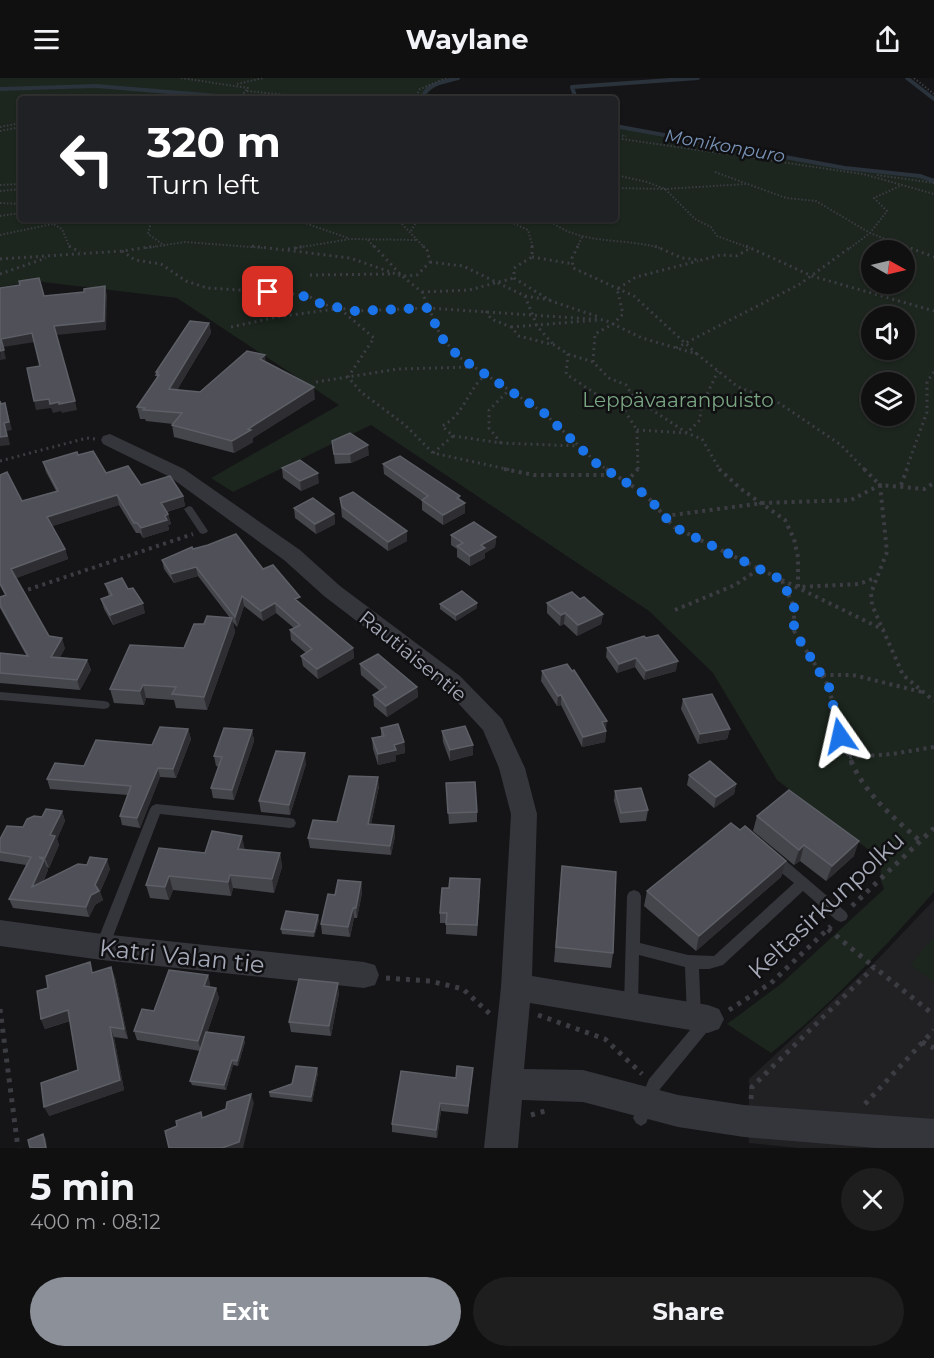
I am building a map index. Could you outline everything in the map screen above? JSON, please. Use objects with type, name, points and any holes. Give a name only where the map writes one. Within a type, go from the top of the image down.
[{"type":"street","name":"Rautiaisentie","points":[[99,437],[177,473],[292,555],[332,591],[452,682],[493,725],[512,768],[524,814],[516,987],[524,1021],[524,1094],[501,1148]]},
{"type":"street","name":"Katri Valan tie","points":[[0,933],[102,947],[364,975]]},
{"type":"street","points":[[516,987],[701,1018]]},
{"type":"street","points":[[524,1094],[583,1086],[678,1111],[752,1121],[934,1136]]},
{"type":"lane","points":[[189,509],[203,531]]},
{"type":"lane","points":[[0,696],[105,705]]},
{"type":"lane","points":[[102,947],[156,809],[290,823]]},
{"type":"lane","points":[[761,848],[841,916]]},
{"type":"lane","points":[[634,948],[692,961],[711,963],[718,961],[803,883]]},
{"type":"lane","points":[[631,1008],[634,896]]},
{"type":"lane","points":[[647,1102],[701,1018],[692,961]]},
{"type":"path","points":[[181,78],[302,96]]},
{"type":"path","points":[[233,85],[263,78]]},
{"type":"path","points":[[415,96],[420,89],[446,78]]},
{"type":"path","points":[[914,78],[934,94]]},
{"type":"path","points":[[243,96],[258,80]]},
{"type":"path","points":[[0,129],[18,126]]},
{"type":"path","points":[[618,136],[934,183]]},
{"type":"path","points":[[618,136],[863,174],[934,194]]},
{"type":"path","points":[[715,172],[786,198],[816,201],[870,234],[934,257]]},
{"type":"path","points":[[618,176],[647,182],[665,189],[695,219],[711,227],[717,236],[751,248],[812,276],[934,311]]},
{"type":"path","points":[[906,185],[910,181]]},
{"type":"path","points":[[0,185],[18,184]]},
{"type":"path","points":[[618,188],[665,189],[749,184]]},
{"type":"path","points":[[676,348],[812,276],[870,234],[887,211],[874,198],[901,185]]},
{"type":"path","points":[[0,191],[18,189]]},
{"type":"path","points":[[0,202],[18,204]]},
{"type":"path","points":[[0,216],[18,213]]},
{"type":"path","points":[[52,222],[67,234],[69,247],[81,252]]},
{"type":"path","points":[[0,235],[64,222]]},
{"type":"path","points":[[151,222],[148,234],[165,246]]},
{"type":"path","points":[[298,222],[306,227],[334,231],[350,239]]},
{"type":"path","points":[[400,222],[427,250],[430,262]]},
{"type":"path","points":[[411,231],[416,222]]},
{"type":"path","points":[[511,222],[528,230],[533,248],[532,257]]},
{"type":"path","points":[[551,222],[559,229],[582,237],[647,244],[665,249],[682,258],[702,260]]},
{"type":"path","points":[[582,237],[572,258],[573,268],[634,296],[685,344],[738,387],[776,401],[841,445],[880,484],[887,552],[875,578],[871,593],[872,604],[903,675],[934,701]]},
{"type":"path","points":[[285,249],[350,239],[418,240]]},
{"type":"path","points":[[369,240],[402,276],[422,292],[441,337],[459,357],[544,413],[597,464],[646,495],[674,527],[884,630]]},
{"type":"path","points":[[0,259],[81,252],[122,252],[195,242],[285,249],[350,258],[402,276],[417,274],[430,262],[463,266],[525,296],[551,301],[605,320],[642,338],[697,354]]},
{"type":"path","points":[[617,289],[636,278],[720,255],[736,256],[751,248]]},
{"type":"path","points":[[122,252],[135,260],[161,264],[186,281],[207,288],[288,293],[310,297],[321,304],[339,309],[374,338],[348,377]]},
{"type":"path","points":[[0,274],[53,256]]},
{"type":"path","points":[[514,278],[514,268],[532,257],[573,264]]},
{"type":"path","points":[[310,275],[396,274]]},
{"type":"path","points":[[422,292],[457,293],[481,290],[514,278]]},
{"type":"path","points":[[514,278],[551,301]]},
{"type":"path","points":[[593,362],[595,334],[613,324],[622,314],[617,289]]},
{"type":"path","points":[[525,296],[537,326],[554,345],[568,354],[593,362],[609,378],[626,386],[634,398],[687,433],[702,439],[720,470],[741,489],[785,520],[794,539],[798,557],[798,587]]},
{"type":"path","points":[[231,327],[277,317],[339,309],[485,310],[605,320]]},
{"type":"path","points":[[485,310],[491,319],[511,327],[605,320]]},
{"type":"path","points":[[511,327],[519,336],[554,345]]},
{"type":"path","points":[[568,354],[567,374],[602,398],[623,408],[637,430],[638,471],[626,482]]},
{"type":"path","points":[[316,382],[416,368],[473,367]]},
{"type":"path","points":[[637,430],[687,433],[700,420],[701,407],[718,371]]},
{"type":"path","points":[[901,485],[927,412],[927,382],[934,372]]},
{"type":"path","points":[[485,375],[473,385],[463,410],[454,421],[442,426],[453,436],[502,443],[579,446]]},
{"type":"path","points":[[348,377],[362,392],[405,425],[433,453],[534,475],[616,475]]},
{"type":"path","points":[[502,443],[489,428],[489,410],[508,390]]},
{"type":"path","points":[[623,408],[634,398]]},
{"type":"path","points":[[433,453],[453,436]]},
{"type":"path","points":[[0,461],[99,437]]},
{"type":"path","points":[[665,516],[763,503],[851,500],[880,484],[924,489],[934,483]]},
{"type":"path","points":[[18,593],[203,531]]},
{"type":"path","points":[[675,610],[735,585],[759,569]]},
{"type":"path","points":[[798,587],[859,584],[875,578]]},
{"type":"path","points":[[782,580],[794,607],[794,631],[829,687],[840,736],[857,775],[886,810],[920,841]]},
{"type":"path","points":[[822,675],[854,675],[924,692]]},
{"type":"path","points":[[849,757],[892,754],[934,747]]},
{"type":"path","name":"Keltasirkunpolku","points":[[701,1018],[749,1001],[787,969],[934,828]]},
{"type":"path","points":[[828,929],[934,1015]]},
{"type":"path","points":[[752,1121],[752,1087],[874,967]]},
{"type":"path","points":[[364,975],[460,987],[471,994],[491,1015],[524,1021],[535,1014],[605,1039],[647,1102]]},
{"type":"path","points":[[0,1009],[18,1148]]},
{"type":"path","points":[[848,1130],[854,1116],[934,1030]]},
{"type":"path","points":[[922,1042],[934,1048]]},
{"type":"shaded area","points":[[934,900],[934,1148],[798,1148],[749,1143],[749,1079],[879,958]]},
{"type":"green space","name":"Leppävaaranpuisto","points":[[0,78],[462,78],[445,82],[426,96],[18,96],[18,222],[618,222],[618,127],[838,167],[934,178],[934,892],[856,976],[815,1016],[771,1053],[727,1024],[782,983],[884,889],[880,878],[882,860],[777,780],[713,673],[649,611],[371,425],[233,492],[211,478],[339,405],[177,298],[34,281],[0,287]]},
{"type":"green space","points":[[934,937],[934,982],[910,965]]},
{"type":"building","points":[[39,278],[44,296],[84,292],[84,289],[105,286],[104,321],[54,326],[75,401],[50,404],[49,399],[34,401],[27,368],[40,366],[32,333],[1,339],[4,350],[0,351],[0,288],[20,285],[19,281]]},
{"type":"building","points":[[190,321],[209,323],[169,389],[200,392],[247,351],[265,355],[260,359],[314,387],[232,441],[172,425],[182,413],[143,410],[145,408],[137,407],[159,375],[156,375],[158,372],[156,372]]},
{"type":"building","points":[[0,401],[1,404],[5,403],[9,422],[4,423],[7,436],[0,437]]},
{"type":"building","points":[[350,433],[368,445],[350,454],[334,454],[332,441]]},
{"type":"building","points":[[93,451],[106,473],[128,466],[141,485],[170,476],[183,496],[161,503],[168,514],[165,516],[167,520],[141,528],[134,523],[117,495],[47,517],[65,549],[11,569],[49,636],[62,638],[51,657],[87,660],[77,680],[0,673],[0,653],[28,656],[0,605],[0,597],[6,595],[0,583],[0,475],[7,472],[22,501],[58,491],[43,462],[77,452],[78,455]]},
{"type":"building","points":[[400,456],[460,496],[457,498],[465,503],[443,515],[422,500],[428,496],[383,464]]},
{"type":"building","points":[[300,460],[318,473],[300,481],[282,468]]},
{"type":"building","points":[[353,492],[407,531],[388,542],[342,507],[340,498]]},
{"type":"building","points":[[313,498],[334,514],[315,524],[294,508]]},
{"type":"building","points":[[474,522],[496,537],[481,545],[485,548],[470,556],[457,546],[463,543],[451,535]]},
{"type":"building","points":[[236,534],[263,569],[273,565],[300,597],[295,599],[353,648],[317,669],[301,656],[312,649],[290,630],[300,625],[275,603],[261,611],[242,596],[235,617],[196,567],[171,574],[162,560],[192,547],[193,549],[208,545]]},
{"type":"building","points":[[122,578],[128,589],[133,588],[143,603],[110,615],[101,599],[112,595],[105,584]]},
{"type":"building","points":[[462,591],[477,603],[456,615],[440,604]]},
{"type":"building","points":[[572,592],[580,599],[584,597],[603,614],[578,625],[565,613],[561,615],[547,603]]},
{"type":"building","points":[[207,616],[232,618],[204,697],[172,694],[176,687],[143,685],[140,691],[110,689],[130,645],[184,648],[194,624],[204,624]]},
{"type":"building","points":[[658,635],[678,661],[646,671],[636,658],[619,664],[607,648],[644,636],[646,638]]},
{"type":"building","points":[[378,654],[417,687],[386,706],[373,695],[386,687],[360,664]]},
{"type":"building","points":[[567,664],[572,671],[574,670],[607,721],[602,722],[606,731],[583,737],[561,695],[558,696],[542,671]]},
{"type":"building","points":[[712,694],[730,729],[700,734],[683,699]]},
{"type":"building","points":[[398,724],[404,742],[394,745],[396,750],[378,754],[372,738],[384,736],[381,728]]},
{"type":"building","points":[[465,726],[473,745],[450,750],[442,731]]},
{"type":"building","points":[[160,727],[188,729],[173,769],[158,768],[137,818],[120,816],[131,786],[47,779],[55,763],[84,766],[96,740],[152,745]]},
{"type":"building","points":[[224,728],[252,730],[232,790],[211,788],[222,757],[214,756]]},
{"type":"building","points":[[276,751],[305,753],[289,805],[259,801]]},
{"type":"building","points":[[710,761],[736,784],[716,797],[689,775]]},
{"type":"building","points":[[349,776],[378,777],[368,824],[394,826],[390,846],[308,838],[313,820],[337,822]]},
{"type":"building","points":[[475,782],[477,812],[448,813],[446,783]]},
{"type":"building","points":[[641,788],[648,810],[621,813],[615,791]]},
{"type":"building","points":[[789,790],[859,841],[832,866],[804,845],[799,850],[757,816]]},
{"type":"building","points":[[46,809],[62,811],[50,835],[55,836],[45,858],[39,857],[44,860],[32,887],[78,864],[87,865],[90,857],[107,859],[95,885],[99,891],[91,895],[86,907],[9,899],[31,857],[0,852],[0,839],[7,826],[23,827],[27,819],[34,816],[42,817]]},
{"type":"building","points":[[731,823],[740,830],[745,826],[786,861],[699,936],[647,891]]},
{"type":"building","points":[[212,831],[242,836],[238,849],[280,853],[272,879],[230,875],[228,882],[169,876],[165,887],[146,885],[159,848],[205,853]]},
{"type":"building","points":[[562,866],[616,872],[613,953],[556,947]]},
{"type":"building","points":[[450,878],[480,879],[477,925],[446,924],[447,913],[440,913],[442,888],[449,888]]},
{"type":"building","points":[[338,880],[361,882],[356,908],[353,908],[348,927],[321,924],[328,894],[335,895]]},
{"type":"building","points":[[286,911],[318,915],[314,932],[281,929]]},
{"type":"building","points":[[90,962],[92,973],[111,967],[124,1029],[110,1027],[120,1080],[44,1107],[41,1083],[78,1070],[68,1010],[41,1019],[37,991],[48,988],[46,976]]},
{"type":"building","points":[[169,970],[208,975],[204,986],[216,988],[198,1041],[134,1031],[142,1009],[154,1011]]},
{"type":"building","points":[[299,979],[338,983],[329,1026],[289,1022]]},
{"type":"building","points":[[206,1032],[244,1037],[237,1061],[232,1060],[224,1085],[190,1081]]},
{"type":"building","points":[[296,1066],[317,1068],[311,1097],[269,1092],[292,1084]]},
{"type":"building","points":[[457,1066],[473,1068],[468,1106],[440,1103],[436,1130],[392,1124],[401,1071],[456,1078]]},
{"type":"building","points":[[251,1094],[239,1142],[222,1148],[169,1148],[165,1131],[177,1126],[176,1121],[201,1112],[202,1118],[226,1109],[227,1102]]},
{"type":"building","points":[[43,1134],[46,1148],[30,1148],[28,1140]]},
{"type":"waterway","points":[[423,96],[431,86],[458,78]]},
{"type":"waterway","points":[[575,96],[572,87],[698,78]]},
{"type":"waterway","points":[[907,78],[934,99]]},
{"type":"waterway","name":"Monikonpuro","points":[[0,89],[96,86],[218,96]]},
{"type":"waterway","name":"Monikonpuro","points":[[618,127],[845,168],[920,176],[934,181]]},
{"type":"route","points":[[268,292],[310,297],[321,304],[355,311],[428,308],[441,337],[459,357],[544,413],[597,464],[646,495],[674,527],[782,580],[794,607],[794,631],[829,687],[840,736]]}]
